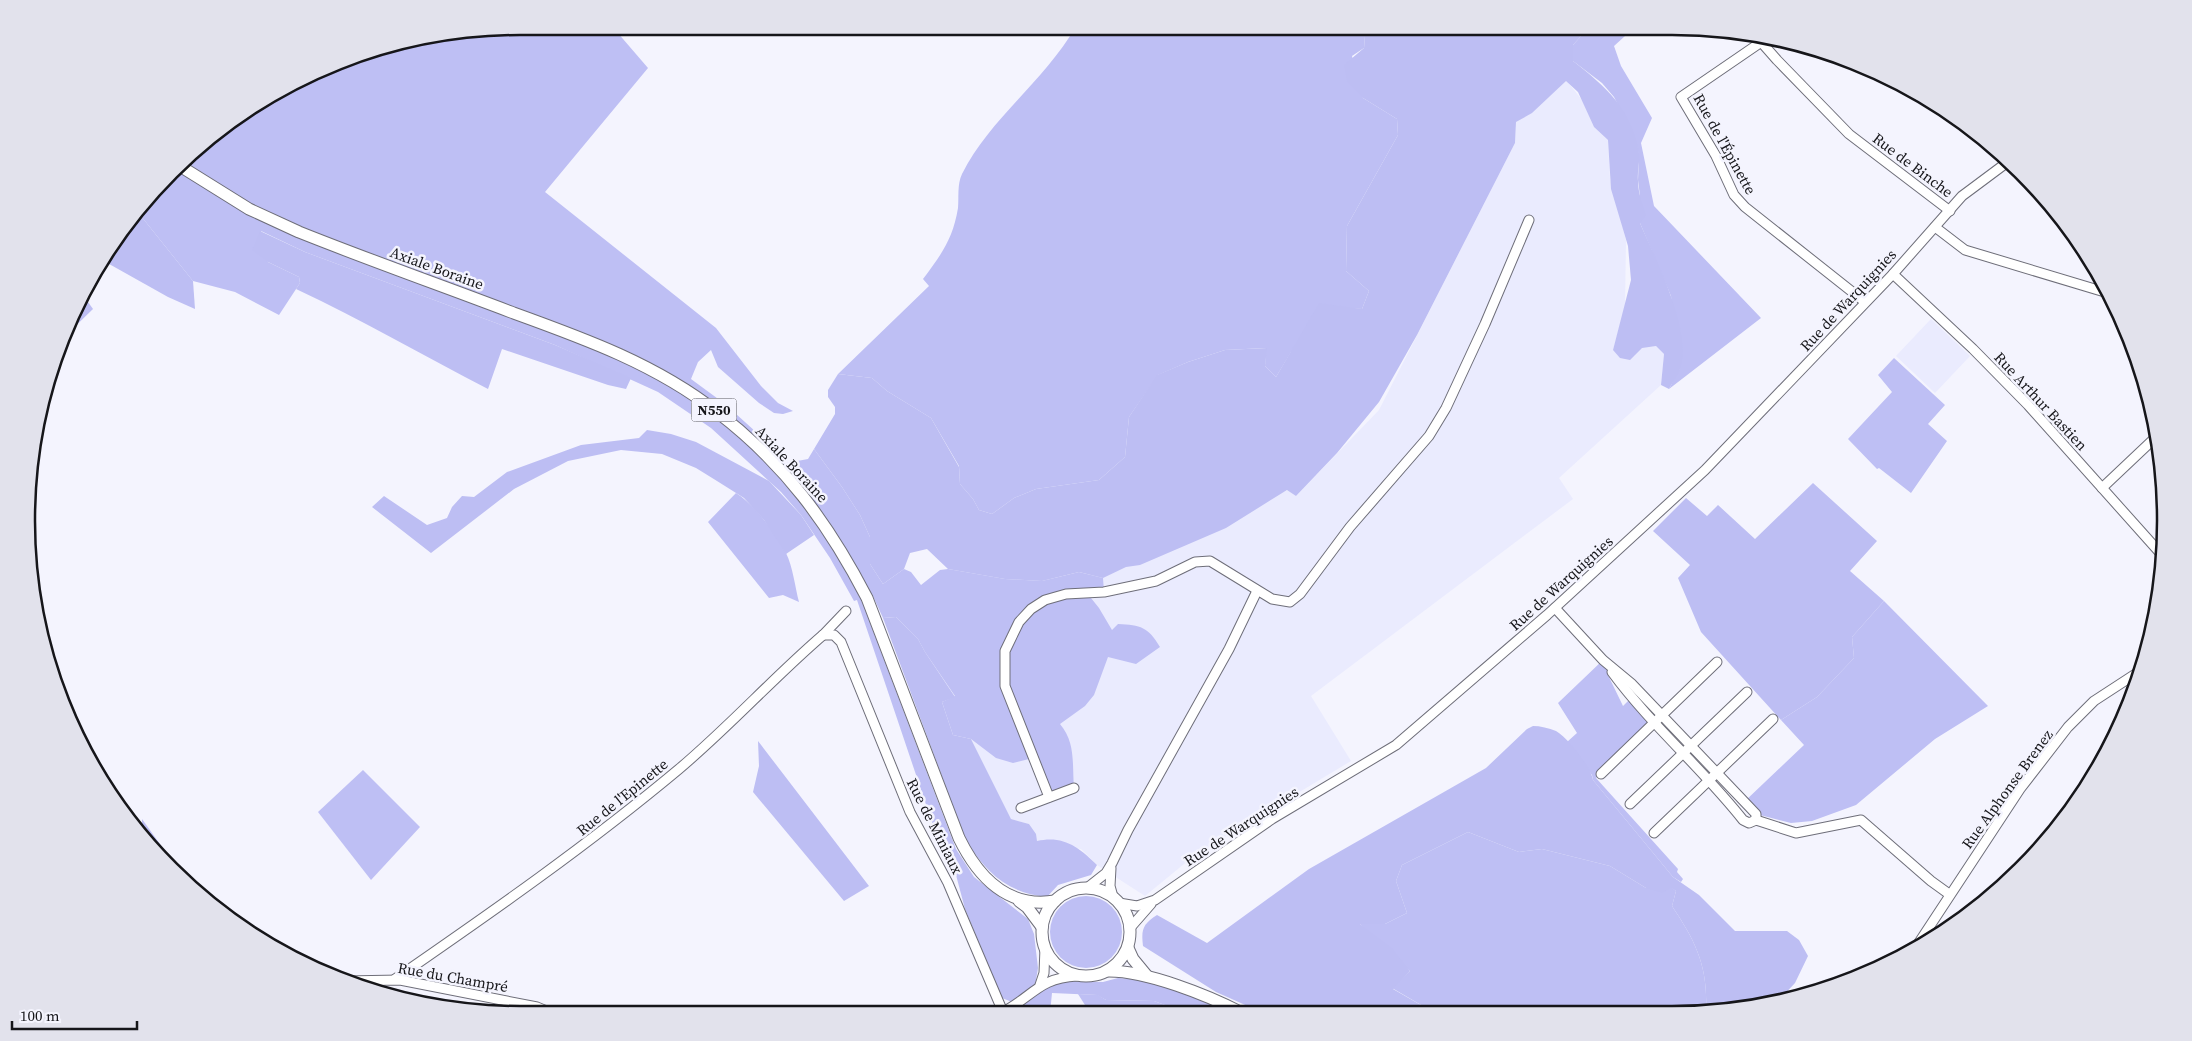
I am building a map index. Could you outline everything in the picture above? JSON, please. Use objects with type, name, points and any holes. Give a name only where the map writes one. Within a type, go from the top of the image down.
[{"type":"main road","name":"Axiale Boraine","points":[[185,169],[242,205],[299,232],[621,354],[694,396],[745,435],[776,465],[817,512],[852,568],[868,598],[959,838],[968,855],[985,878],[1018,900],[1030,903],[1055,901],[1070,891],[1087,888]]},
{"type":"main road","points":[[1055,901],[1046,913],[1042,928],[1044,948],[1052,961],[1063,971],[1077,976],[1099,975],[1117,964],[1128,948],[1130,928],[1127,914],[1116,900],[1100,890],[1087,888]]},
{"type":"main road","points":[[1018,900],[1027,907],[1042,928]]},
{"type":"main road","points":[[1128,948],[1133,959],[1149,977]]},
{"type":"main road","points":[[1110,970],[1149,977],[1206,996],[1227,1006]]},
{"type":"street","name":"Rue de l'Épinette","points":[[1753,42],[1681,98],[1716,156],[1734,195],[1745,207],[1866,302]]},
{"type":"street","name":"Rue de Binche","points":[[1763,44],[1849,134],[1950,211],[1935,227]]},
{"type":"street","points":[[1950,211],[1962,196],[2003,165]]},
{"type":"street","points":[[1049,797],[1005,686],[1005,651],[1010,636],[1019,622],[1031,609],[1045,600],[1066,594],[1104,592],[1156,581],[1195,562],[1210,561],[1257,591],[1282,602],[1290,602],[1300,594],[1350,527],[1429,436],[1446,408],[1478,341],[1529,220]]},
{"type":"street","points":[[1935,227],[1965,250],[2099,290]]},
{"type":"street","name":"Rue de Warquignies","points":[[1154,900],[1272,819],[1396,745],[1555,608],[1705,470],[1893,274],[1935,227]]},
{"type":"street","name":"Rue Arthur Bastien","points":[[1893,274],[1972,348],[2016,393],[2156,548]]},
{"type":"street","points":[[2102,488],[2151,443]]},
{"type":"street","points":[[1087,888],[1106,873],[1112,863],[1128,830],[1229,649],[1257,591]]},
{"type":"street","points":[[1555,608],[1603,660],[1632,684],[1658,719],[1687,749],[1716,773],[1756,814],[1756,820]]},
{"type":"street","name":"Rue de l'Epinette","points":[[395,979],[467,930],[583,846],[679,769],[823,635],[846,611]]},
{"type":"street","name":"Rue de Miniaux","points":[[823,635],[834,635],[841,642],[912,818],[957,902],[1000,1006]]},
{"type":"street","points":[[1601,774],[1717,662]]},
{"type":"street","name":"Rue Alphonse Brenez","points":[[1924,935],[2020,789],[2068,726],[2094,701],[2131,677]]},
{"type":"street","points":[[1630,804],[1747,692]]},
{"type":"street","points":[[1654,834],[1773,719]]},
{"type":"street","points":[[1687,749],[1709,780],[1742,818],[1749,823],[1756,820],[1796,833],[1861,820],[1950,894]]},
{"type":"street","points":[[1021,808],[1074,788]]},
{"type":"street","points":[[1742,818],[1740,808],[1748,806]]},
{"type":"street","points":[[1112,863],[1110,880],[1116,900],[1137,906],[1154,900]]},
{"type":"street","points":[[1130,928],[1154,900]]},
{"type":"street","points":[[1040,985],[1044,973],[1044,948]]},
{"type":"street","points":[[1014,1006],[1040,985],[1064,976],[1077,976]]},
{"type":"street","name":"Rue du Champré","points":[[365,980],[395,979],[533,1006]]},
{"type":"shaded area","points":[[620,35],[648,68],[545,192],[716,328],[761,386],[778,403],[793,411],[783,414],[774,413],[759,403],[718,367],[711,350],[698,362],[691,379],[725,404],[777,451],[776,465],[808,459],[814,449],[860,515],[870,537],[870,564],[883,584],[904,569],[911,572],[921,585],[940,570],[948,569],[1005,579],[1042,581],[1079,572],[1103,578],[1104,592],[1087,593],[1099,608],[1112,630],[1118,624],[1138,626],[1148,631],[1160,647],[1136,664],[1108,657],[1094,695],[1085,706],[1060,724],[1071,746],[1074,788],[1049,797],[1033,758],[1013,763],[996,758],[971,739],[953,735],[942,702],[955,696],[918,639],[896,617],[883,618],[872,594],[861,599],[956,849],[974,877],[1028,919],[1034,934],[1038,968],[1035,986],[1012,1002],[1002,998],[965,909],[956,875],[938,840],[857,600],[854,601],[830,558],[801,515],[781,492],[711,428],[658,392],[555,345],[305,252],[261,231],[268,262],[299,277],[300,283],[279,315],[235,292],[193,281],[142,217],[155,200],[200,155],[225,135],[278,100],[306,85],[364,61],[426,44],[489,36]]},
{"type":"shaded area","points":[[1070,35],[1364,35],[1364,48],[1352,56],[1363,98],[1397,119],[1398,135],[1347,226],[1346,271],[1369,291],[1362,309],[1343,308],[1291,352],[1276,377],[1265,366],[1266,348],[1225,350],[1188,362],[1158,375],[1129,417],[1125,457],[1099,480],[1036,489],[1014,498],[992,514],[979,510],[973,499],[960,484],[959,466],[931,418],[887,391],[872,378],[838,374],[929,286],[923,279],[941,254],[953,229],[958,208],[960,178],[962,174],[987,135],[1063,46]]},
{"type":"shaded area","points":[[1582,35],[1626,35],[1614,46],[1621,66],[1652,118],[1641,143],[1654,206],[1761,318],[1669,389],[1680,368],[1671,296],[1640,223],[1639,155],[1634,136],[1614,97],[1602,83],[1573,61],[1573,45]]},
{"type":"shaded area","points":[[1582,35],[1573,45],[1573,61],[1616,100],[1624,111],[1636,137],[1639,153],[1638,178],[1640,198],[1646,215],[1640,223],[1663,275],[1677,315],[1681,335],[1683,353],[1680,369],[1669,389],[1661,385],[1664,354],[1656,346],[1642,348],[1630,360],[1620,358],[1613,350],[1631,280],[1628,246],[1611,189],[1608,140],[1594,127],[1578,92],[1566,81],[1532,113],[1516,122],[1515,143],[1417,335],[1379,402],[1337,453],[1296,496],[1287,490],[1226,528],[1140,565],[1126,567],[1103,578],[1079,572],[1042,581],[1005,579],[948,569],[927,549],[910,553],[904,569],[883,584],[870,564],[870,537],[860,515],[814,449],[835,414],[835,407],[828,397],[828,390],[838,374],[872,378],[887,391],[931,418],[959,467],[960,484],[973,499],[979,510],[992,514],[1014,498],[1036,489],[1099,480],[1125,457],[1129,417],[1157,375],[1188,362],[1225,350],[1267,348],[1265,366],[1276,377],[1319,303],[1362,309],[1369,291],[1346,271],[1347,226],[1398,135],[1397,119],[1363,98],[1347,82],[1344,65],[1364,48],[1365,36]]},
{"type":"shaded area","points":[[1562,75],[1582,100],[1594,127],[1608,140],[1610,179],[1626,240],[1625,306],[1613,350],[1656,346],[1664,354],[1661,385],[1559,478],[1573,499],[1311,696],[1351,761],[1195,855],[1145,896],[1097,865],[1081,849],[1037,841],[1029,824],[1011,819],[971,739],[898,611],[948,569],[1077,580],[1288,490],[1296,496],[1379,410],[1515,143],[1516,122]]},
{"type":"shaded area","points":[[142,217],[193,281],[195,309],[168,297],[109,264]]},
{"type":"shaded area","points":[[260,231],[305,252],[555,345],[631,378],[626,389],[608,385],[502,349],[488,389],[296,289],[300,283],[299,277],[268,262],[252,250]]},
{"type":"shaded area","points":[[88,301],[93,309],[76,325]]},
{"type":"shaded area","points":[[1931,319],[1970,356],[1935,393],[1896,356]]},
{"type":"shaded area","points":[[1894,358],[1945,405],[1928,424],[1947,441],[1911,493],[1879,468],[1877,469],[1848,439],[1892,392],[1878,375]]},
{"type":"shaded area","points":[[647,430],[671,434],[696,442],[769,481],[801,515],[814,535],[786,554],[764,520],[744,498],[696,468],[662,454],[621,450],[568,461],[514,489],[431,553],[372,507],[384,496],[427,525],[447,518],[452,507],[462,496],[474,497],[507,472],[581,445],[639,438]]},
{"type":"shaded area","points":[[1813,483],[1877,541],[1850,571],[1884,601],[1852,637],[1854,658],[1817,697],[1781,720],[1701,632],[1678,578],[1690,565],[1653,531],[1686,498],[1707,516],[1718,505],[1755,539]]},
{"type":"shaded area","points":[[736,493],[757,512],[786,553],[799,602],[783,595],[769,598],[708,522]]},
{"type":"shaded area","points":[[1884,601],[1988,706],[1935,739],[1856,805],[1812,821],[1791,823],[1756,814],[1744,802],[1804,745],[1781,720],[1817,697],[1854,658],[1852,637]]},
{"type":"shaded area","points":[[896,617],[918,639],[955,697],[942,702],[953,735],[971,739],[1011,819],[1029,824],[1036,834],[1037,841],[1063,841],[1077,848],[1097,865],[1091,875],[1058,885],[1047,897],[1033,895],[1009,886],[999,880],[982,863],[966,841],[883,618]]},
{"type":"shaded area","points":[[1603,660],[1609,669],[1607,673],[1623,706],[1632,697],[1655,722],[1596,778],[1678,869],[1677,872],[1683,879],[1681,882],[1673,877],[1593,780],[1592,775],[1567,742],[1577,733],[1558,703]]},
{"type":"shaded area","points":[[1533,726],[1544,727],[1556,731],[1567,740],[1584,761],[1593,780],[1673,877],[1699,895],[1735,931],[1787,931],[1799,940],[1808,956],[1795,983],[1787,992],[1766,997],[1706,1005],[1705,981],[1699,955],[1688,931],[1672,906],[1676,891],[1671,888],[1662,893],[1646,888],[1610,866],[1542,849],[1519,852],[1468,832],[1402,865],[1396,881],[1407,913],[1385,924],[1360,924],[1392,948],[1410,971],[1393,989],[1423,1006],[1248,1006],[1216,992],[1143,946],[1142,935],[1144,928],[1157,915],[1207,943],[1309,869],[1486,768],[1527,729]]},
{"type":"shaded area","points":[[758,741],[869,886],[844,901],[753,792],[759,766]]},
{"type":"shaded area","points":[[363,770],[420,827],[371,880],[318,812]]},
{"type":"shaded area","points":[[142,819],[166,852],[155,841],[142,825]]},
{"type":"shaded area","points":[[1468,832],[1519,852],[1542,849],[1610,866],[1646,888],[1671,887],[1676,891],[1672,906],[1688,931],[1699,955],[1705,981],[1706,1005],[1423,1006],[1392,988],[1410,971],[1360,924],[1385,924],[1407,913],[1396,881],[1402,865]]},
{"type":"shaded area","points":[[1086,896],[1106,902],[1116,912],[1122,932],[1116,952],[1106,962],[1086,968],[1066,962],[1056,952],[1050,932],[1056,912],[1066,902]]},
{"type":"shaded area","points":[[1118,978],[1161,985],[1203,999],[1217,1006],[1168,1006],[1154,1001],[1106,1000],[1097,995],[1052,993],[1051,1006],[1022,1006],[1047,985],[1066,981],[1103,982]]},
{"type":"shaded area","points":[[1078,994],[1098,995],[1106,1000],[1154,1001],[1168,1006],[1086,1006]]}]
